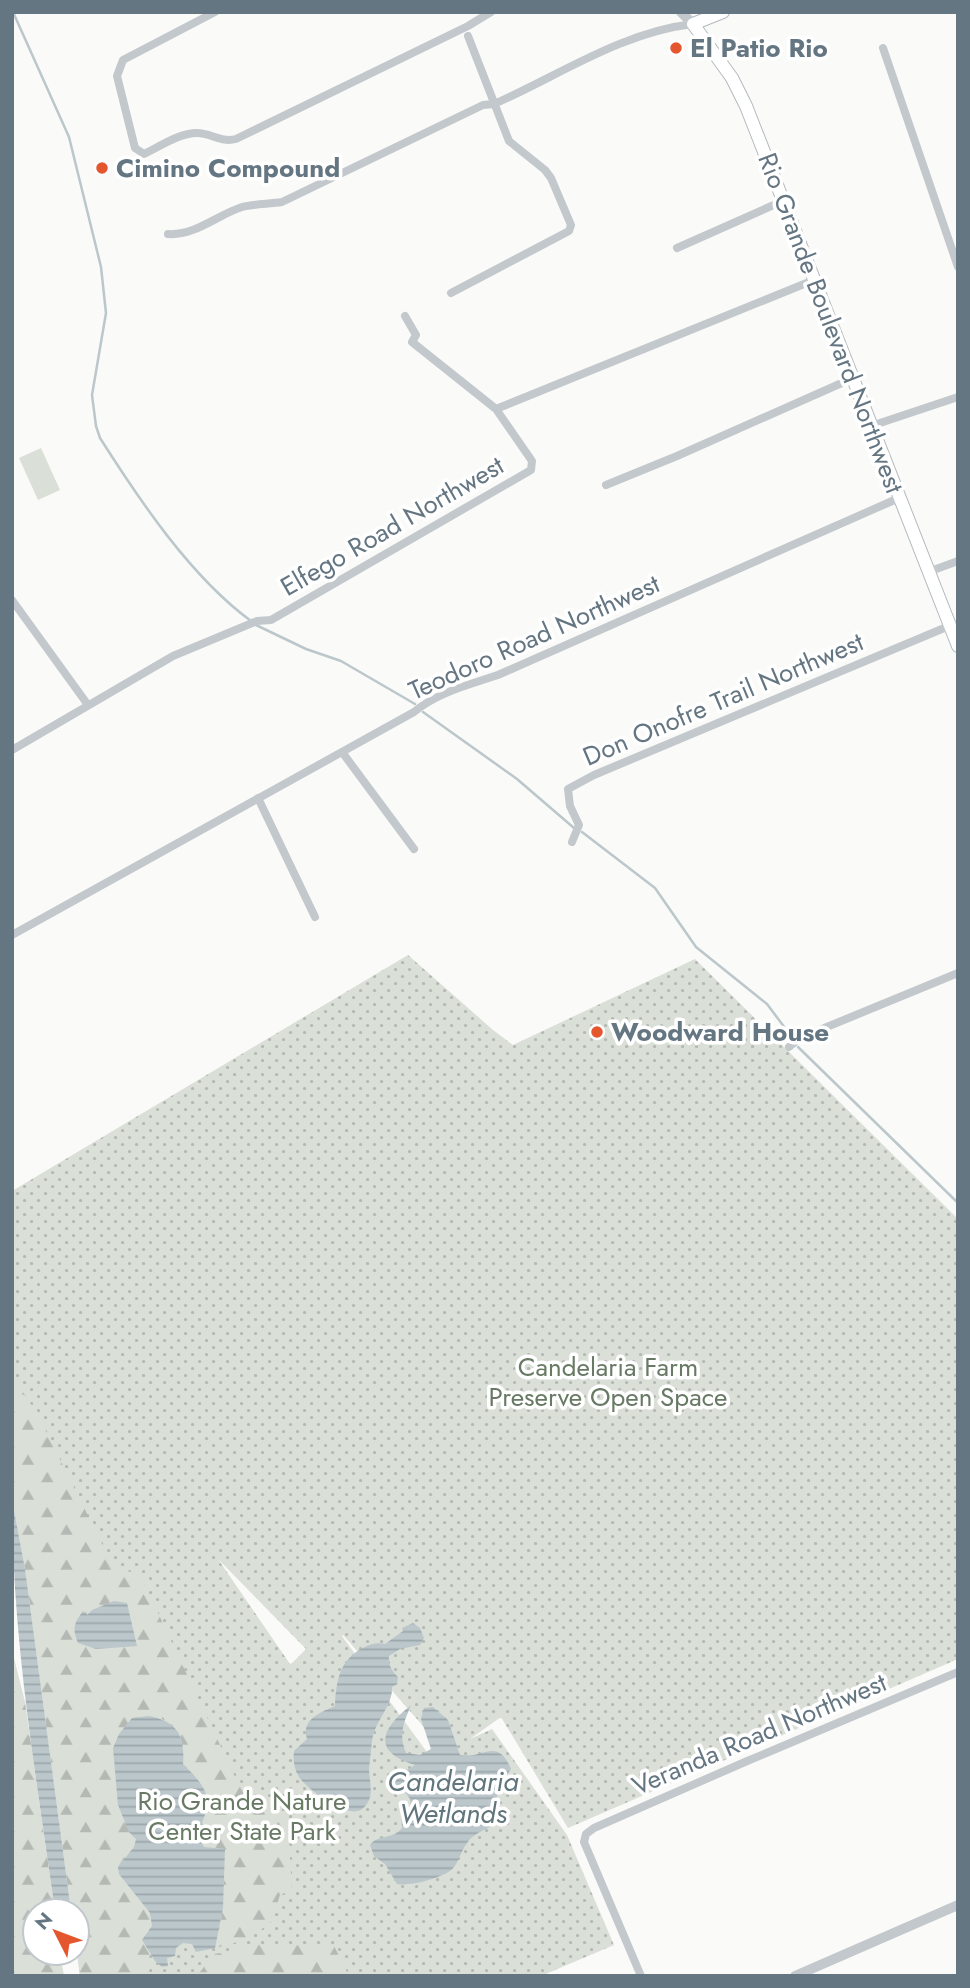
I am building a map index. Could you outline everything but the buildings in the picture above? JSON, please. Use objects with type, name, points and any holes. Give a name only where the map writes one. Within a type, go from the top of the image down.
[{"type":"main road","points":[[693,24],[723,12]]},
{"type":"main road","name":"Rio Grande Boulevard Northwest","points":[[693,24],[732,78],[747,106],[958,646]]},
{"type":"street","points":[[215,12],[123,60],[117,76],[135,148],[144,154],[176,139],[197,133],[227,141],[272,122],[491,12]]},
{"type":"street","name":"Rio Grande Boulevard Northwest","points":[[681,12],[693,24]]},
{"type":"street","points":[[168,234],[183,235],[245,206],[282,202],[483,105],[494,104],[611,48],[671,26],[693,24]]},
{"type":"street","points":[[451,293],[569,231],[571,225],[551,178],[509,141],[468,36]]},
{"type":"street","points":[[883,48],[958,267]]},
{"type":"street","points":[[677,248],[785,200]]},
{"type":"street","points":[[405,316],[416,335],[412,342],[496,409],[814,280]]},
{"type":"street","points":[[606,485],[853,378]]},
{"type":"street","points":[[872,426],[958,397]]},
{"type":"street","name":"Elfego Road Northwest","points":[[12,750],[173,656],[257,621],[271,620],[531,470],[532,461],[496,409]]},
{"type":"street","name":"Teodoro Road Northwest","points":[[12,935],[461,686],[498,675],[899,498]]},
{"type":"street","points":[[928,572],[958,561]]},
{"type":"street","points":[[12,600],[88,705]]},
{"type":"street","name":"Don Onofre Trail Northwest","points":[[572,842],[578,830],[578,819],[569,806],[568,789],[949,626]]},
{"type":"street","points":[[342,752],[414,849]]},
{"type":"street","points":[[258,797],[315,917]]},
{"type":"street","points":[[789,1047],[800,1038],[958,973]]},
{"type":"street","name":"Veranda Road Northwest","points":[[641,1976],[584,1842],[586,1834],[594,1828],[745,1762],[958,1672]]},
{"type":"street","points":[[795,1976],[958,1905]]},
{"type":"green space","points":[[41,448],[60,490],[38,500],[19,458]]},
{"type":"green space","name":"Candelaria Farm Preserve Open Space","points":[[408,955],[513,1045],[695,959],[958,1219],[958,1659],[568,1828],[501,1717],[470,1739],[492,1729],[567,1835],[614,1945],[541,1976],[80,1976],[79,1967],[91,1967],[91,1897],[69,1897],[25,1569],[12,1500],[12,1191]],"holes":[[[218,1559],[306,1649],[290,1664]],[[343,1635],[446,1752],[432,1759]]]},
{"type":"green space","name":"Rio Grande Nature Center State Park","points":[[12,1375],[38,1415],[111,1562],[120,1570],[143,1574],[144,1583],[236,1779],[288,1824],[292,1890],[280,1895],[270,1924],[244,1940],[216,1948],[223,1908],[224,1849],[204,1847],[197,1835],[207,1804],[204,1789],[183,1764],[181,1740],[172,1725],[156,1717],[132,1718],[129,1832],[136,1839],[134,1847],[118,1867],[150,1913],[152,1926],[142,1940],[149,1951],[150,1970],[144,1971],[147,1976],[80,1976],[79,1967],[91,1967],[91,1897],[69,1897],[25,1569],[12,1500]],"holes":[[[114,1601],[126,1603],[137,1645],[96,1649]]]},
{"type":"green space","points":[[12,1650],[25,1702],[53,1897],[21,1897],[21,1967],[62,1967],[64,1976],[12,1976]]},
{"type":"green space","points":[[242,1944],[334,1946],[349,1976],[179,1976],[200,1972],[214,1954],[220,1953],[228,1959]]},
{"type":"water","points":[[12,1500],[25,1569],[69,1897],[53,1897],[26,1706],[13,1552]]},
{"type":"water","points":[[114,1601],[127,1603],[137,1646],[96,1649],[78,1643],[75,1626],[83,1611],[87,1615],[92,1610]]},
{"type":"water","points":[[413,1623],[420,1628],[424,1638],[420,1645],[400,1649],[389,1656],[391,1668],[398,1677],[372,1741],[369,1800],[362,1809],[356,1811],[338,1807],[319,1796],[299,1777],[294,1764],[294,1751],[307,1739],[309,1722],[335,1706],[340,1672],[349,1659],[368,1645],[385,1644],[403,1631],[402,1628]]},
{"type":"water","name":"Candelaria Wetlands","points":[[411,1705],[402,1734],[406,1753],[420,1755],[431,1749],[421,1719],[424,1708],[433,1707],[448,1720],[460,1755],[495,1751],[506,1759],[511,1769],[498,1787],[494,1825],[469,1840],[453,1868],[445,1874],[424,1881],[397,1884],[385,1864],[374,1856],[370,1845],[377,1839],[398,1832],[402,1828],[401,1815],[411,1808],[410,1799],[403,1789],[391,1790],[387,1778],[415,1765],[392,1753],[386,1746],[385,1739],[393,1723]]},
{"type":"water","points":[[149,1716],[167,1722],[178,1732],[183,1746],[183,1764],[204,1789],[206,1813],[197,1835],[204,1847],[225,1849],[223,1908],[215,1948],[196,1952],[192,1944],[183,1943],[176,1948],[175,1956],[167,1958],[168,1966],[162,1967],[142,1940],[152,1926],[150,1913],[119,1874],[118,1867],[134,1847],[136,1839],[129,1832],[118,1805],[113,1748],[119,1734],[132,1718]]},
{"type":"waterway","points":[[13,12],[69,137],[101,267],[106,313],[92,395],[100,438],[168,537],[208,583],[251,621]]},
{"type":"waterway","points":[[256,625],[306,649],[341,661],[415,704]]},
{"type":"waterway","points":[[423,712],[517,779],[574,828]]},
{"type":"waterway","points":[[582,832],[655,888],[696,947],[767,1004],[791,1036]]},
{"type":"waterway","points":[[798,1047],[958,1203]]},
{"type":"place","name":"El Patio Rio","points":[[676,48]]},
{"type":"place","name":"Cimino Compound","points":[[102,168]]},
{"type":"place","name":"Woodward House","points":[[597,1032]]}]
